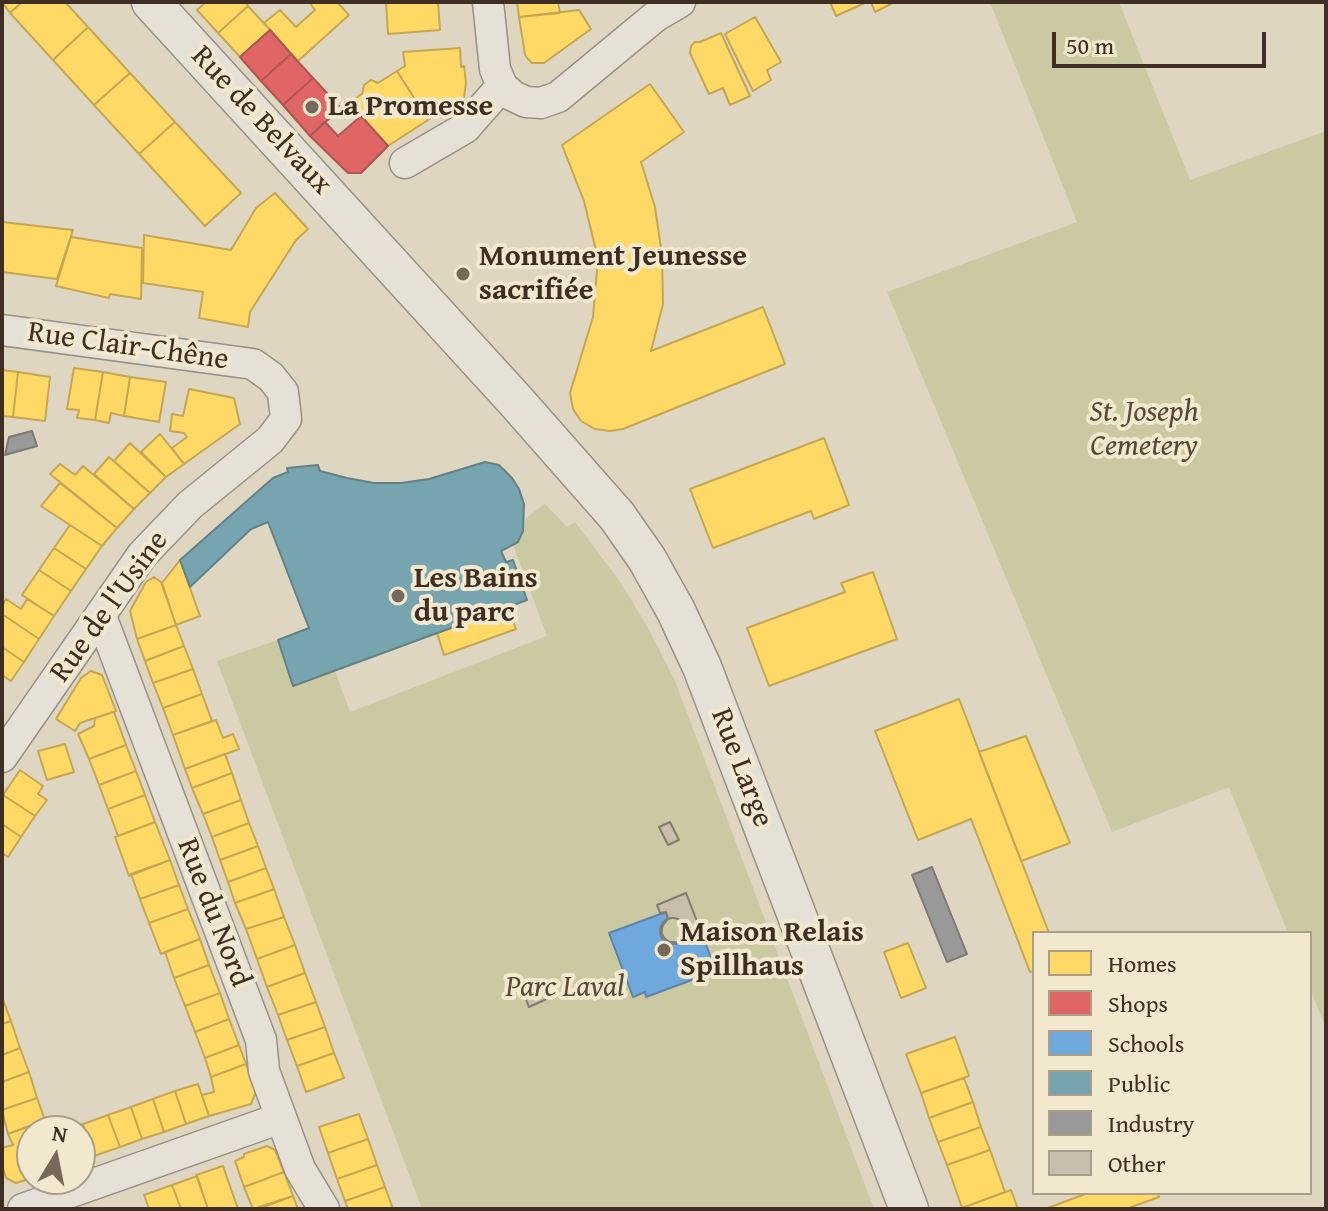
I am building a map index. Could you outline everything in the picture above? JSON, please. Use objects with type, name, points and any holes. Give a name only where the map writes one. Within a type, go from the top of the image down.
[{"type":"street","name":"Rue de Belvaux","points":[[151,2],[491,373]]},
{"type":"street","points":[[488,2],[495,69],[502,86],[526,102],[541,103],[558,97],[656,16],[680,2]]},
{"type":"street","points":[[405,163],[465,128],[502,86]]},
{"type":"street","name":"Rue Clair-Chêne","points":[[2,330],[253,364]]},
{"type":"street","name":"Rue de l'Usine","points":[[2,757],[142,555],[190,505],[270,440],[286,419],[283,392],[271,377],[253,364]]},
{"type":"street","name":"Rue Large","points":[[491,373],[617,516],[647,559],[676,611],[708,682],[909,1209]]},
{"type":"street","name":"Rue du Nord","points":[[101,616],[261,1040],[264,1071],[300,1169],[324,1209]]},
{"type":"street","points":[[23,1209],[281,1118]]},
{"type":"green space","name":"St. Joseph Cemetery","points":[[990,2],[1119,2],[1190,180],[1326,131],[1326,1028],[1312,994],[1312,931],[1287,931],[1229,787],[1112,832],[887,292],[1077,222]]},
{"type":"green space","name":"Parc Laval","points":[[545,504],[567,527],[575,522],[618,579],[646,624],[675,681],[874,1209],[422,1209],[217,661],[278,640],[293,686],[335,671],[350,712],[547,636],[513,545],[523,531],[526,518]]},
{"type":"building: Homes","points":[[2,2],[22,2],[10,13]]},
{"type":"building: Homes","points":[[22,2],[65,2],[88,27],[53,60],[10,13]]},
{"type":"building: Homes","points":[[206,2],[245,2],[248,6],[218,33],[197,10]]},
{"type":"building: Homes","points":[[309,2],[337,2],[349,15],[298,61],[264,23],[280,10],[296,27],[315,10]]},
{"type":"building: Homes","points":[[386,2],[438,2],[440,30],[388,34]]},
{"type":"building: Homes","points":[[517,2],[558,2],[560,13],[519,17]]},
{"type":"building: Homes","points":[[830,2],[867,2],[836,16]]},
{"type":"building: Homes","points":[[871,2],[890,2],[891,4],[875,12]]},
{"type":"building: Homes","points":[[248,6],[270,30],[240,57],[218,33]]},
{"type":"building: Homes","points":[[579,10],[591,29],[544,63],[532,63],[525,55],[519,17]]},
{"type":"building: Homes","points":[[755,17],[781,62],[767,70],[771,80],[753,91],[725,34]]},
{"type":"building: Homes","points":[[88,27],[130,73],[94,105],[53,60]]},
{"type":"building: Homes","points":[[721,33],[750,96],[730,105],[723,88],[709,94],[690,53],[695,42]]},
{"type":"building: Homes","points":[[460,48],[466,82],[464,98],[458,108],[428,120],[397,71],[405,66],[403,52]]},
{"type":"building: Homes","points":[[397,71],[428,120],[388,146],[349,102],[362,94],[364,85],[371,80],[378,83]]},
{"type":"building: Homes","points":[[130,73],[175,122],[139,154],[94,105]]},
{"type":"building: Homes","points":[[650,84],[684,132],[641,162],[655,207],[662,255],[663,304],[651,351],[763,307],[785,364],[623,429],[595,429],[581,421],[573,409],[570,393],[593,317],[598,259],[584,201],[562,145]]},
{"type":"building: Homes","points":[[175,122],[241,193],[205,226],[139,154]]},
{"type":"building: Homes","points":[[275,193],[308,229],[296,240],[250,312],[248,327],[199,318],[203,292],[143,283],[144,235],[231,250],[256,208]]},
{"type":"building: Homes","points":[[2,222],[73,230],[57,279],[2,272]]},
{"type":"building: Homes","points":[[71,237],[142,248],[141,299],[110,294],[109,298],[56,286]]},
{"type":"building: Homes","points":[[74,368],[103,372],[95,420],[77,418],[79,410],[67,409]]},
{"type":"building: Homes","points":[[2,370],[18,372],[13,417],[2,416]]},
{"type":"building: Homes","points":[[18,372],[50,377],[45,421],[13,417]]},
{"type":"building: Homes","points":[[103,372],[130,377],[124,416],[111,413],[109,423],[95,420]]},
{"type":"building: Homes","points":[[130,377],[166,382],[159,422],[124,416]]},
{"type":"building: Homes","points":[[189,389],[234,398],[240,424],[184,464],[172,448],[187,437],[184,433],[170,431],[172,414],[183,416]]},
{"type":"building: Homes","points":[[160,434],[184,464],[166,477],[141,452]]},
{"type":"building: Homes","points":[[824,438],[849,505],[814,519],[811,511],[713,548],[690,489]]},
{"type":"building: Homes","points":[[130,443],[166,477],[150,493],[114,461]]},
{"type":"building: Homes","points":[[109,457],[150,493],[134,509],[94,474]]},
{"type":"building: Homes","points":[[60,464],[75,475],[83,466],[134,509],[117,528],[50,474]]},
{"type":"building: Homes","points":[[60,483],[117,528],[102,546],[41,506]]},
{"type":"building: Homes","points":[[70,525],[102,546],[86,569],[54,548]]},
{"type":"building: Homes","points":[[54,548],[86,569],[71,591],[39,570]]},
{"type":"building: Homes","points":[[180,560],[200,616],[176,625],[162,583]]},
{"type":"building: Homes","points":[[39,570],[71,591],[54,616],[22,595]]},
{"type":"building: Homes","points":[[873,572],[897,639],[769,686],[747,628],[845,592],[841,583]]},
{"type":"building: Homes","points":[[154,577],[161,582],[176,625],[137,639],[130,611],[146,582]]},
{"type":"building: Homes","points":[[6,599],[21,609],[27,599],[54,616],[39,639],[2,614]]},
{"type":"building: Homes","points":[[508,608],[516,629],[444,655],[437,633]]},
{"type":"building: Homes","points":[[2,614],[39,639],[24,662],[2,647]]},
{"type":"building: Homes","points":[[176,625],[184,646],[145,661],[137,639]]},
{"type":"building: Homes","points":[[184,646],[193,669],[153,683],[145,661]]},
{"type":"building: Homes","points":[[2,647],[24,662],[11,681],[2,675]]},
{"type":"building: Homes","points":[[193,669],[202,694],[163,708],[153,683]]},
{"type":"building: Homes","points":[[91,671],[102,675],[116,711],[80,723],[75,731],[56,719],[81,678]]},
{"type":"building: Homes","points":[[202,694],[212,721],[173,735],[163,708]]},
{"type":"building: Homes","points":[[959,699],[1048,931],[1032,931],[1032,972],[971,819],[918,840],[875,731]]},
{"type":"building: Homes","points":[[114,712],[126,745],[89,759],[78,734],[94,726],[95,718]]},
{"type":"building: Homes","points":[[216,720],[223,738],[233,734],[239,749],[185,769],[173,735]]},
{"type":"building: Homes","points":[[1026,736],[1070,843],[1021,861],[979,752]]},
{"type":"building: Homes","points":[[65,744],[74,772],[47,780],[38,751]]},
{"type":"building: Homes","points":[[126,745],[136,771],[99,785],[89,759]]},
{"type":"building: Homes","points":[[225,754],[232,773],[192,788],[185,769]]},
{"type":"building: Homes","points":[[20,770],[43,786],[38,794],[47,800],[35,816],[3,795]]},
{"type":"building: Homes","points":[[136,771],[145,795],[108,809],[99,785]]},
{"type":"building: Homes","points":[[232,773],[241,800],[203,814],[192,788]]},
{"type":"building: Homes","points":[[3,795],[35,816],[21,837],[2,824]]},
{"type":"building: Homes","points":[[145,795],[155,822],[118,836],[108,809]]},
{"type":"building: Homes","points":[[241,800],[249,823],[212,837],[203,814]]},
{"type":"building: Homes","points":[[155,822],[170,860],[129,876],[115,837]]},
{"type":"building: Homes","points":[[249,823],[258,846],[220,860],[212,837]]},
{"type":"building: Homes","points":[[2,824],[21,837],[8,857],[2,853]]},
{"type":"building: Homes","points":[[258,846],[266,868],[228,882],[220,860]]},
{"type":"building: Homes","points":[[170,860],[179,885],[140,899],[131,874]]},
{"type":"building: Homes","points":[[266,868],[274,889],[235,903],[228,882]]},
{"type":"building: Homes","points":[[179,885],[188,909],[149,923],[140,899]]},
{"type":"building: Homes","points":[[274,889],[284,917],[246,929],[235,903]]},
{"type":"building: Homes","points":[[188,909],[200,939],[161,954],[149,923]]},
{"type":"building: Homes","points":[[284,917],[295,945],[257,959],[246,929]]},
{"type":"building: Homes","points":[[200,939],[209,965],[174,978],[165,952]]},
{"type":"building: Homes","points":[[908,943],[926,988],[901,998],[884,952]]},
{"type":"building: Homes","points":[[295,945],[305,973],[267,987],[257,959]]},
{"type":"building: Homes","points":[[209,965],[220,993],[185,1006],[174,978]]},
{"type":"building: Homes","points":[[305,973],[316,1002],[278,1015],[267,987]]},
{"type":"building: Homes","points":[[220,993],[229,1019],[195,1032],[185,1006]]},
{"type":"building: Homes","points":[[2,997],[11,1021],[2,1024]]},
{"type":"building: Homes","points":[[316,1002],[325,1027],[287,1040],[278,1015]]},
{"type":"building: Homes","points":[[229,1019],[239,1045],[205,1058],[195,1032]]},
{"type":"building: Homes","points":[[11,1021],[20,1048],[2,1055],[2,1024]]},
{"type":"building: Homes","points":[[325,1027],[334,1053],[297,1066],[287,1040]]},
{"type":"building: Homes","points":[[955,1037],[969,1076],[921,1093],[906,1054]]},
{"type":"building: Homes","points":[[239,1045],[246,1064],[211,1077],[205,1058]]},
{"type":"building: Homes","points":[[20,1048],[29,1072],[2,1082],[2,1055]]},
{"type":"building: Homes","points":[[334,1053],[344,1078],[306,1092],[297,1066]]},
{"type":"building: Homes","points":[[246,1064],[256,1092],[251,1104],[209,1116],[202,1095],[214,1092],[211,1077]]},
{"type":"building: Homes","points":[[29,1072],[37,1098],[2,1110],[2,1082]]},
{"type":"building: Homes","points":[[964,1078],[973,1102],[929,1118],[921,1093]]},
{"type":"building: Homes","points":[[198,1084],[209,1116],[186,1124],[175,1091]]},
{"type":"building: Homes","points":[[175,1091],[186,1124],[164,1132],[153,1099]]},
{"type":"building: Homes","points":[[37,1098],[43,1115],[16,1115],[16,1131],[8,1134],[2,1110]]},
{"type":"building: Homes","points":[[153,1099],[164,1132],[142,1139],[131,1107]]},
{"type":"building: Homes","points":[[973,1102],[981,1127],[938,1142],[929,1118]]},
{"type":"building: Homes","points":[[131,1107],[142,1139],[120,1147],[108,1115]]},
{"type":"building: Homes","points":[[359,1114],[368,1139],[328,1153],[319,1127]]},
{"type":"building: Homes","points":[[108,1115],[120,1147],[96,1155],[96,1119]]},
{"type":"building: Homes","points":[[981,1127],[990,1150],[947,1165],[938,1142]]},
{"type":"building: Homes","points":[[16,1131],[16,1183],[6,1178],[2,1165],[2,1148],[13,1145],[8,1134]]},
{"type":"building: Homes","points":[[368,1139],[377,1165],[337,1179],[328,1153]]},
{"type":"building: Homes","points":[[267,1146],[275,1150],[284,1172],[244,1187],[235,1161],[244,1154]]},
{"type":"building: Homes","points":[[990,1150],[1005,1192],[962,1208],[947,1165]]},
{"type":"building: Homes","points":[[377,1165],[385,1187],[345,1201],[337,1179]]},
{"type":"building: Homes","points":[[223,1166],[238,1209],[208,1209],[196,1175]]},
{"type":"building: Homes","points":[[284,1172],[293,1196],[253,1209],[244,1187]]},
{"type":"building: Homes","points":[[197,1176],[208,1209],[181,1209],[172,1185]]},
{"type":"building: Homes","points":[[172,1185],[181,1209],[149,1209],[144,1195]]},
{"type":"building: Homes","points":[[385,1187],[393,1209],[348,1209],[345,1201]]},
{"type":"building: Homes","points":[[1011,1190],[1018,1209],[962,1209],[962,1208]]},
{"type":"building: Homes","points":[[1083,1195],[1159,1197],[1126,1209],[1045,1209]]},
{"type":"building: Homes","points":[[293,1196],[298,1209],[258,1209]]},
{"type":"building: Shops","points":[[270,30],[291,54],[261,81],[240,57]]},
{"type":"building: Shops","points":[[291,54],[313,78],[283,105],[261,81]]},
{"type":"building: Shops","name":"La Promesse","points":[[313,78],[341,108],[310,136],[283,105]]},
{"type":"building: Shops","points":[[361,116],[388,146],[361,173],[348,173],[310,136],[325,122],[338,136]]},
{"type":"building: Schools","points":[[666,912],[668,919],[660,929],[665,941],[678,943],[702,934],[716,971],[646,997],[645,992],[633,997],[609,933]]},
{"type":"building: Public","points":[[485,462],[499,465],[512,478],[524,504],[523,531],[518,542],[501,551],[506,562],[513,560],[527,600],[293,686],[278,640],[309,628],[268,522],[251,529],[190,587],[180,560],[273,478],[288,472],[287,468],[318,465],[320,471],[347,478],[374,483],[401,483],[429,479]]},
{"type":"building: Industry","points":[[32,431],[37,446],[5,455],[9,437]]},
{"type":"building: Industry","points":[[932,867],[967,954],[947,962],[912,875]]},
{"type":"building: Other","points":[[670,822],[679,840],[668,845],[659,827]]},
{"type":"building: Other","points":[[686,893],[702,934],[671,944],[661,935],[663,923],[668,919],[666,912],[660,913],[657,905]]},
{"type":"building: Other","points":[[673,918],[682,922],[686,931],[682,940],[673,944],[664,940],[660,931],[664,922]]},
{"type":"building: Other","points":[[545,988],[549,998],[529,1007],[525,997]]},
{"type":"place","name":"La Promesse","points":[[312,107]]},
{"type":"place","name":"Monument Jeunesse sacrifiée","points":[[463,274]]},
{"type":"place","name":"Les Bains du parc","points":[[398,596]]},
{"type":"place","name":"Maison Relais Spillhaus","points":[[664,950]]}]
